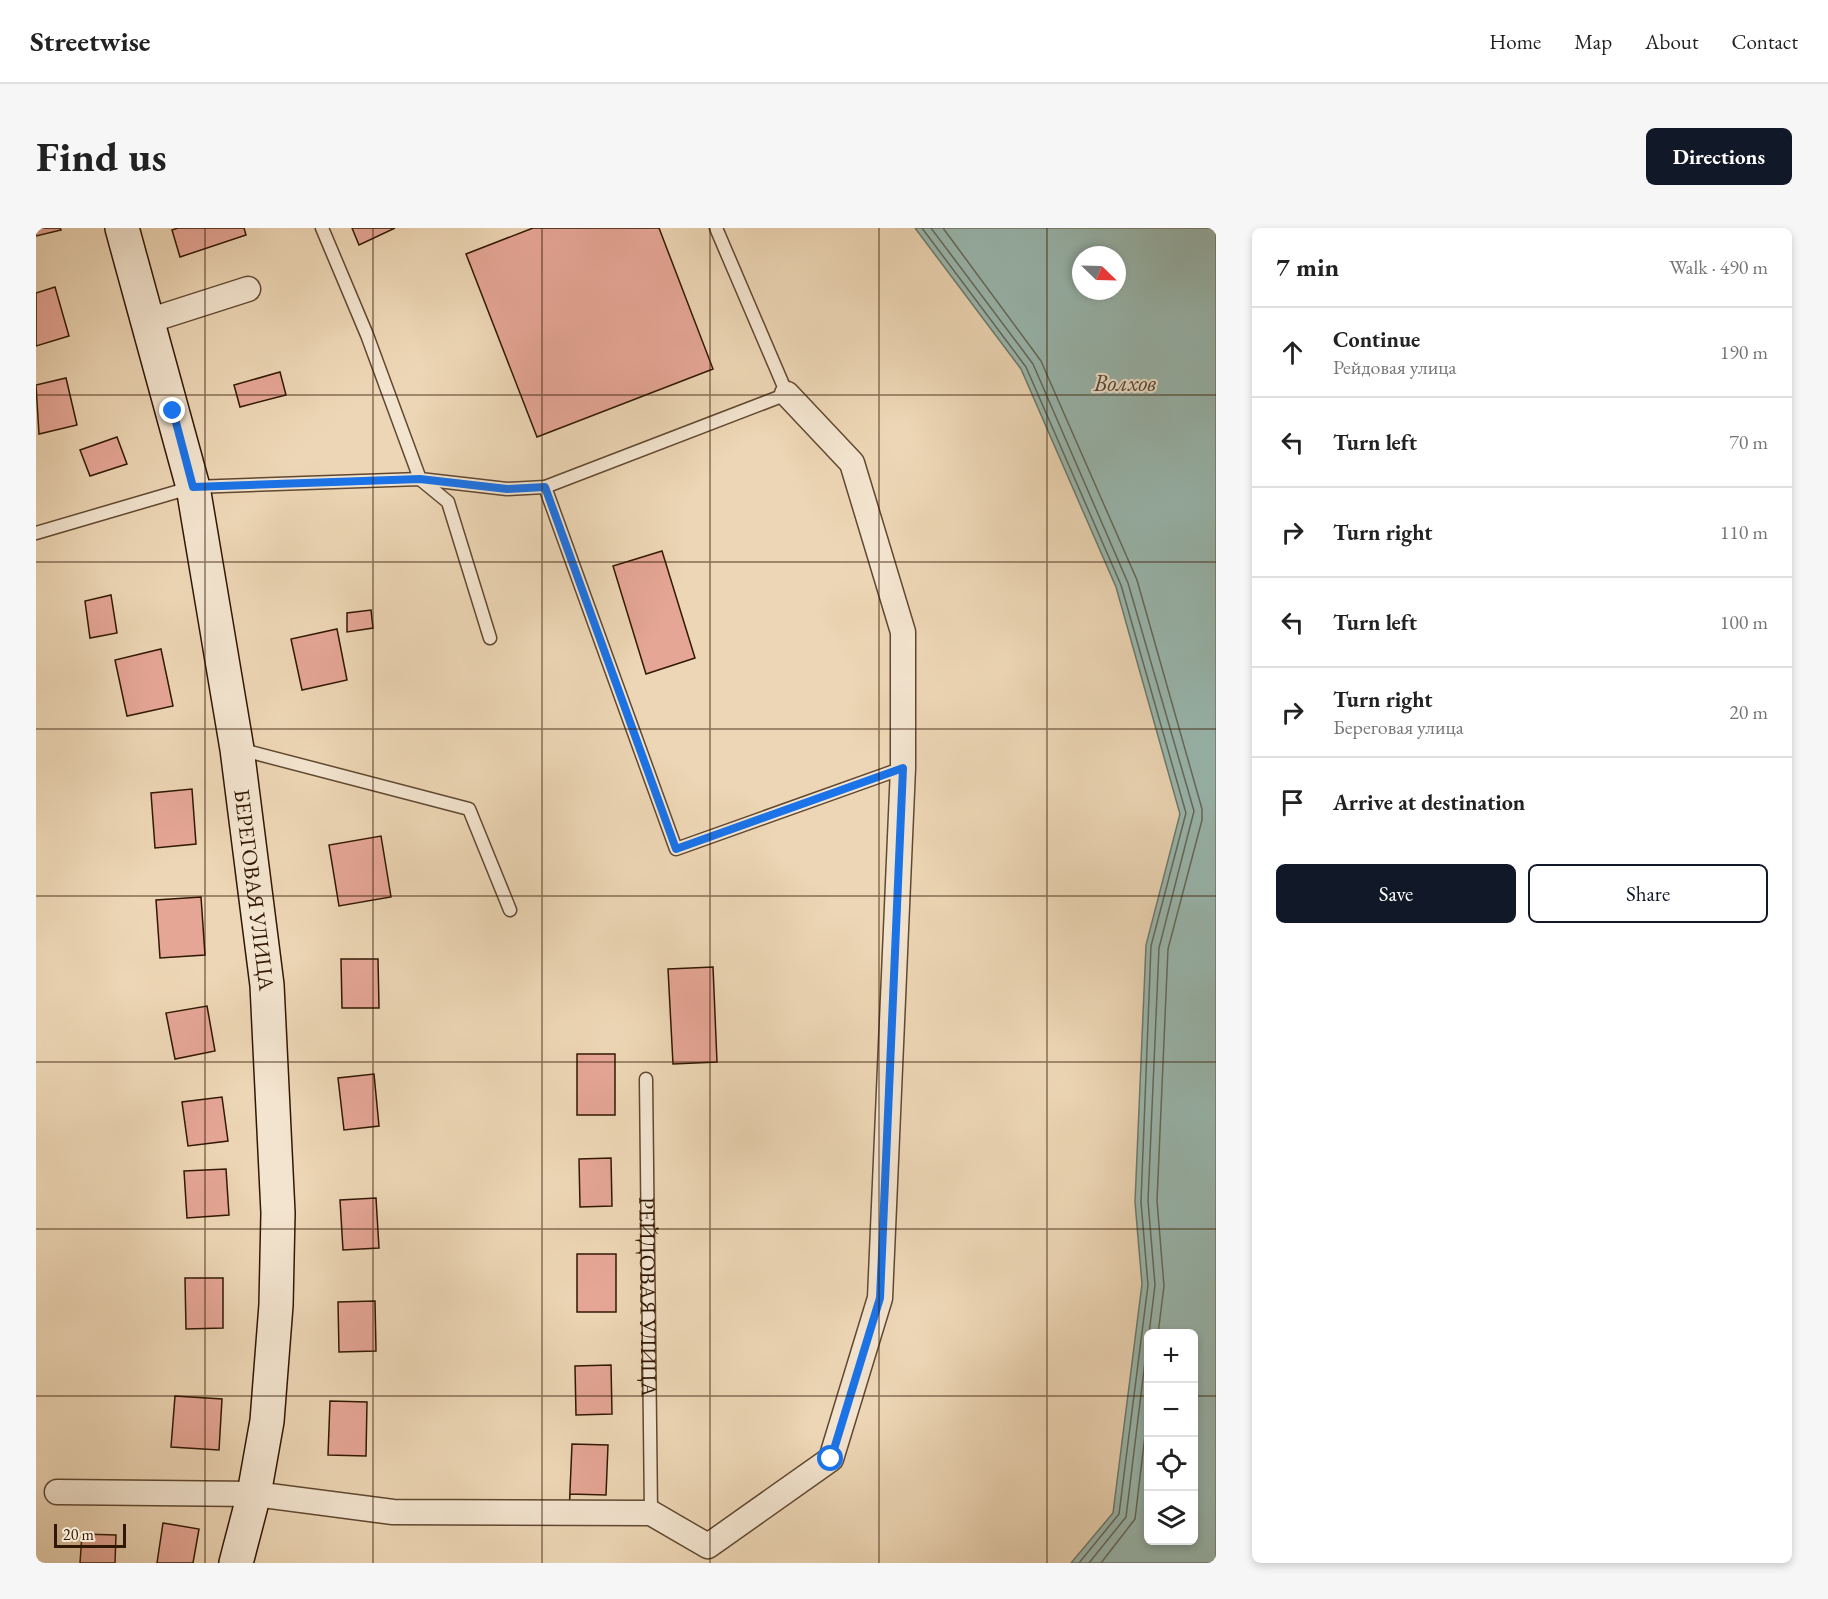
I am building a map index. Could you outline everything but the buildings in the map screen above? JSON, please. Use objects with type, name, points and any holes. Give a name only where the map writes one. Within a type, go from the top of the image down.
[{"type":"street","name":"БЕРЕГОВАЯ УЛИЦА","points":[[122,228],[193,487],[237,749],[267,985],[278,1213],[276,1305],[267,1421],[254,1494],[236,1563]]},
{"type":"street","points":[[148,321],[248,289]]},
{"type":"street","points":[[57,1492],[254,1494],[393,1512],[651,1513],[708,1546],[831,1459],[880,1298],[903,768],[903,632],[852,463],[787,394]]},
{"type":"lane","points":[[322,228],[368,335],[420,479],[448,502],[490,638]]},
{"type":"lane","points":[[36,533],[193,487],[420,479],[507,489],[545,487],[787,394],[716,228]]},
{"type":"lane","points":[[545,487],[676,849],[903,768]]},
{"type":"lane","points":[[237,749],[469,809],[510,910]]},
{"type":"lane","name":"РЕЙДОВАЯ УЛИЦА","points":[[646,1079],[651,1513]]},
{"type":"water","name":"Волхов","points":[[915,228],[1216,228],[1216,1563],[1071,1563],[1113,1513],[1142,1284],[1135,1202],[1146,945],[1180,814],[1116,587],[1021,369]]},
{"type":"route","points":[[173,411],[193,487],[420,479],[507,489],[545,487],[676,849],[903,768],[880,1298],[831,1459]]}]
